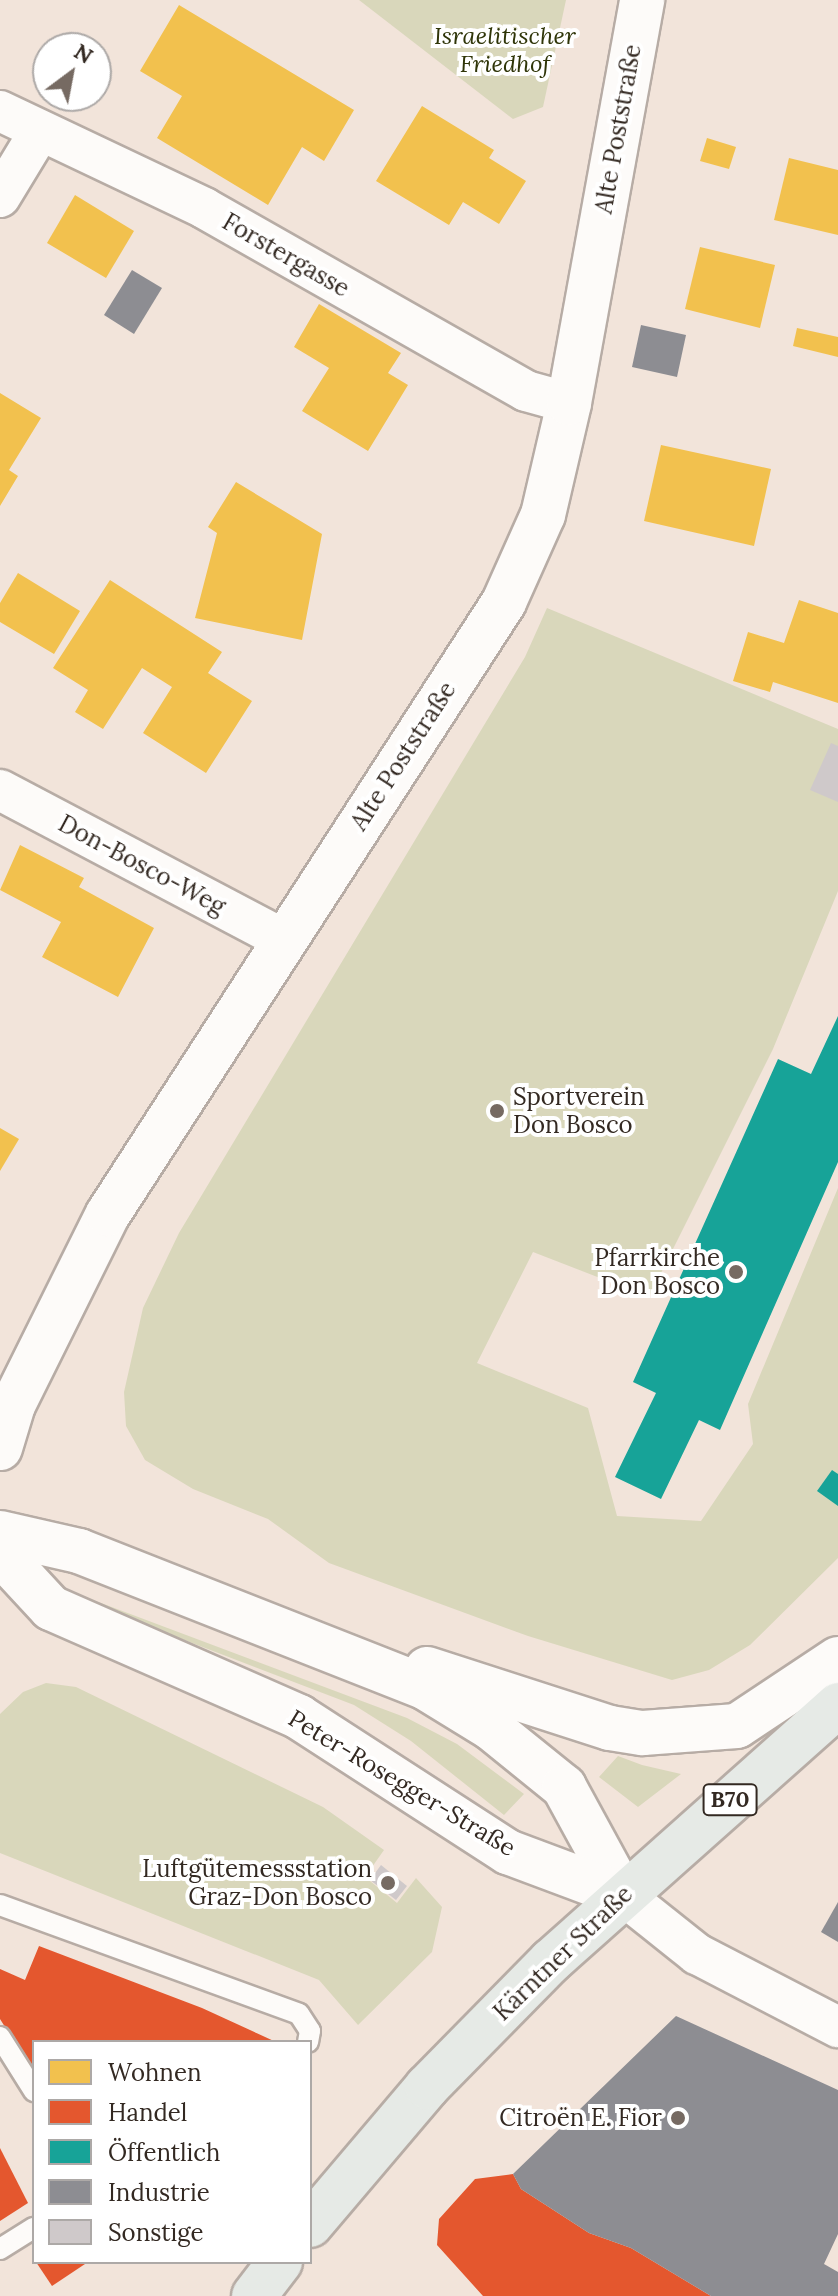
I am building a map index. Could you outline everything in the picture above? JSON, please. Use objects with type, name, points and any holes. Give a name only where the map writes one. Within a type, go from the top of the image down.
[{"type":"main road","name":"Alte Poststraße","points":[[0,1448],[13,1405],[108,1214],[504,602],[543,515],[569,403],[642,0]]},
{"type":"main road","points":[[0,1533],[79,1551],[426,1688],[491,1728],[564,1787],[623,1895]]},
{"type":"main road","name":"Peter-Rosegger-Straße","points":[[0,1553],[51,1608],[299,1717],[508,1852],[623,1895]]},
{"type":"main road","points":[[358,1659],[430,1669],[610,1728],[643,1733],[737,1726],[838,1659]]},
{"type":"main road","name":"Kärntner Straße","points":[[312,2223],[427,2087],[623,1895],[838,1705]]},
{"type":"main road","points":[[254,2296],[278,2264]]},
{"type":"street","name":"Forstergasse","points":[[0,111],[204,208],[526,391],[569,403]]},
{"type":"street","points":[[0,197],[40,131]]},
{"type":"street","name":"Don-Bosco-Weg","points":[[0,790],[285,940]]},
{"type":"street","points":[[623,1895],[697,1954],[838,2027]]},
{"type":"lane","points":[[0,1905],[299,2014],[310,2031],[308,2040]]},
{"type":"lane","points":[[0,2037],[32,2088]]},
{"type":"lane","points":[[0,2249],[32,2229]]},
{"type":"green space","name":"Israelitischer Friedhof","points":[[359,0],[566,0],[543,107],[513,119]]},
{"type":"green space","name":"Sportverein Don Bosco","points":[[547,608],[838,729],[838,891],[773,1049],[649,1297],[533,1252],[477,1363],[588,1408],[617,1516],[701,1521],[753,1444],[748,1404],[838,1188],[838,1558],[750,1645],[709,1670],[672,1680],[528,1636],[329,1563],[268,1519],[193,1489],[145,1460],[126,1426],[124,1392],[143,1308],[179,1233],[525,657]]},
{"type":"green space","points":[[77,1594],[407,1718],[457,1744],[524,1794],[504,1815],[411,1741],[354,1705],[75,1598]]},
{"type":"green space","points":[[46,1683],[76,1687],[323,1807],[384,1850],[365,1877],[397,1903],[416,1878],[442,1907],[432,1952],[358,2025],[319,1980],[0,1853],[0,1714],[23,1692]]},
{"type":"green space","points":[[618,1756],[681,1774],[638,1807],[599,1777]]},
{"type":"building: Wohnen","points":[[179,5],[354,110],[324,161],[302,147],[268,205],[157,138],[182,96],[140,71]]},
{"type":"building: Wohnen","points":[[422,106],[494,150],[489,158],[526,181],[499,224],[463,202],[449,225],[376,181]]},
{"type":"building: Wohnen","points":[[707,138],[736,147],[729,169],[700,161]]},
{"type":"building: Wohnen","points":[[789,158],[838,170],[838,235],[774,220]]},
{"type":"building: Wohnen","points":[[75,195],[134,231],[106,278],[47,243]]},
{"type":"building: Wohnen","points":[[700,247],[775,265],[760,328],[685,309]]},
{"type":"building: Wohnen","points":[[319,304],[401,353],[388,373],[408,385],[368,451],[302,411],[329,368],[294,347]]},
{"type":"building: Wohnen","points":[[797,328],[838,337],[838,357],[793,346]]},
{"type":"building: Wohnen","points":[[0,393],[41,418],[9,470],[18,476],[0,506]]},
{"type":"building: Wohnen","points":[[661,445],[771,469],[754,546],[644,521]]},
{"type":"building: Wohnen","points":[[236,482],[322,534],[302,640],[195,618],[217,533],[208,527]]},
{"type":"building: Wohnen","points":[[18,573],[80,611],[54,654],[0,622],[0,603]]},
{"type":"building: Wohnen","points":[[110,580],[222,652],[208,673],[252,701],[206,773],[143,733],[172,687],[142,668],[103,729],[75,712],[88,690],[53,668]]},
{"type":"building: Wohnen","points":[[799,600],[838,613],[838,703],[773,682],[770,692],[733,681],[748,632],[784,643]]},
{"type":"building: Wohnen","points":[[20,845],[84,878],[79,887],[154,928],[118,997],[42,957],[61,922],[0,890]]},
{"type":"building: Wohnen","points":[[0,1128],[19,1139],[0,1171]]},
{"type":"building: Handel","points":[[39,1946],[202,2008],[272,2040],[32,2040],[32,2070],[0,2019],[0,1969],[25,1980]]},
{"type":"building: Handel","points":[[0,2148],[28,2203],[0,2221]]},
{"type":"building: Handel","points":[[513,2174],[521,2189],[589,2233],[631,2248],[711,2296],[483,2296],[437,2245],[439,2219],[475,2179]]},
{"type":"building: Handel","points":[[37,2264],[85,2264],[52,2286]]},
{"type":"building: Öffentlich","name":"Pfarrkirche Don Bosco","points":[[838,1016],[838,1162],[720,1430],[699,1420],[661,1499],[615,1477],[656,1393],[633,1382],[778,1059],[811,1074]]},
{"type":"building: Öffentlich","points":[[832,1470],[838,1474],[838,1506],[817,1491]]},
{"type":"building: Industrie","points":[[132,270],[162,288],[134,334],[104,315]]},
{"type":"building: Industrie","points":[[641,325],[686,335],[677,377],[632,367]]},
{"type":"building: Industrie","points":[[838,1902],[838,1942],[821,1932]]},
{"type":"building: Industrie","points":[[676,2016],[838,2090],[838,2234],[824,2264],[838,2272],[838,2296],[711,2296],[631,2248],[589,2233],[521,2189],[513,2174]]},
{"type":"building: Sonstige","points":[[831,743],[838,746],[838,802],[810,790]]},
{"type":"building: Sonstige","name":"Luftgütemessstation Graz-Don Bosco","points":[[381,1865],[407,1886],[396,1900],[370,1880]]},
{"type":"place","name":"Sportverein Don Bosco","points":[[497,1111]]},
{"type":"place","name":"Pfarrkirche Don Bosco","points":[[736,1272]]},
{"type":"place","name":"Luftgütemessstation Graz-Don Bosco","points":[[388,1883]]},
{"type":"place","name":"Citroën E. Fior","points":[[678,2118]]}]
